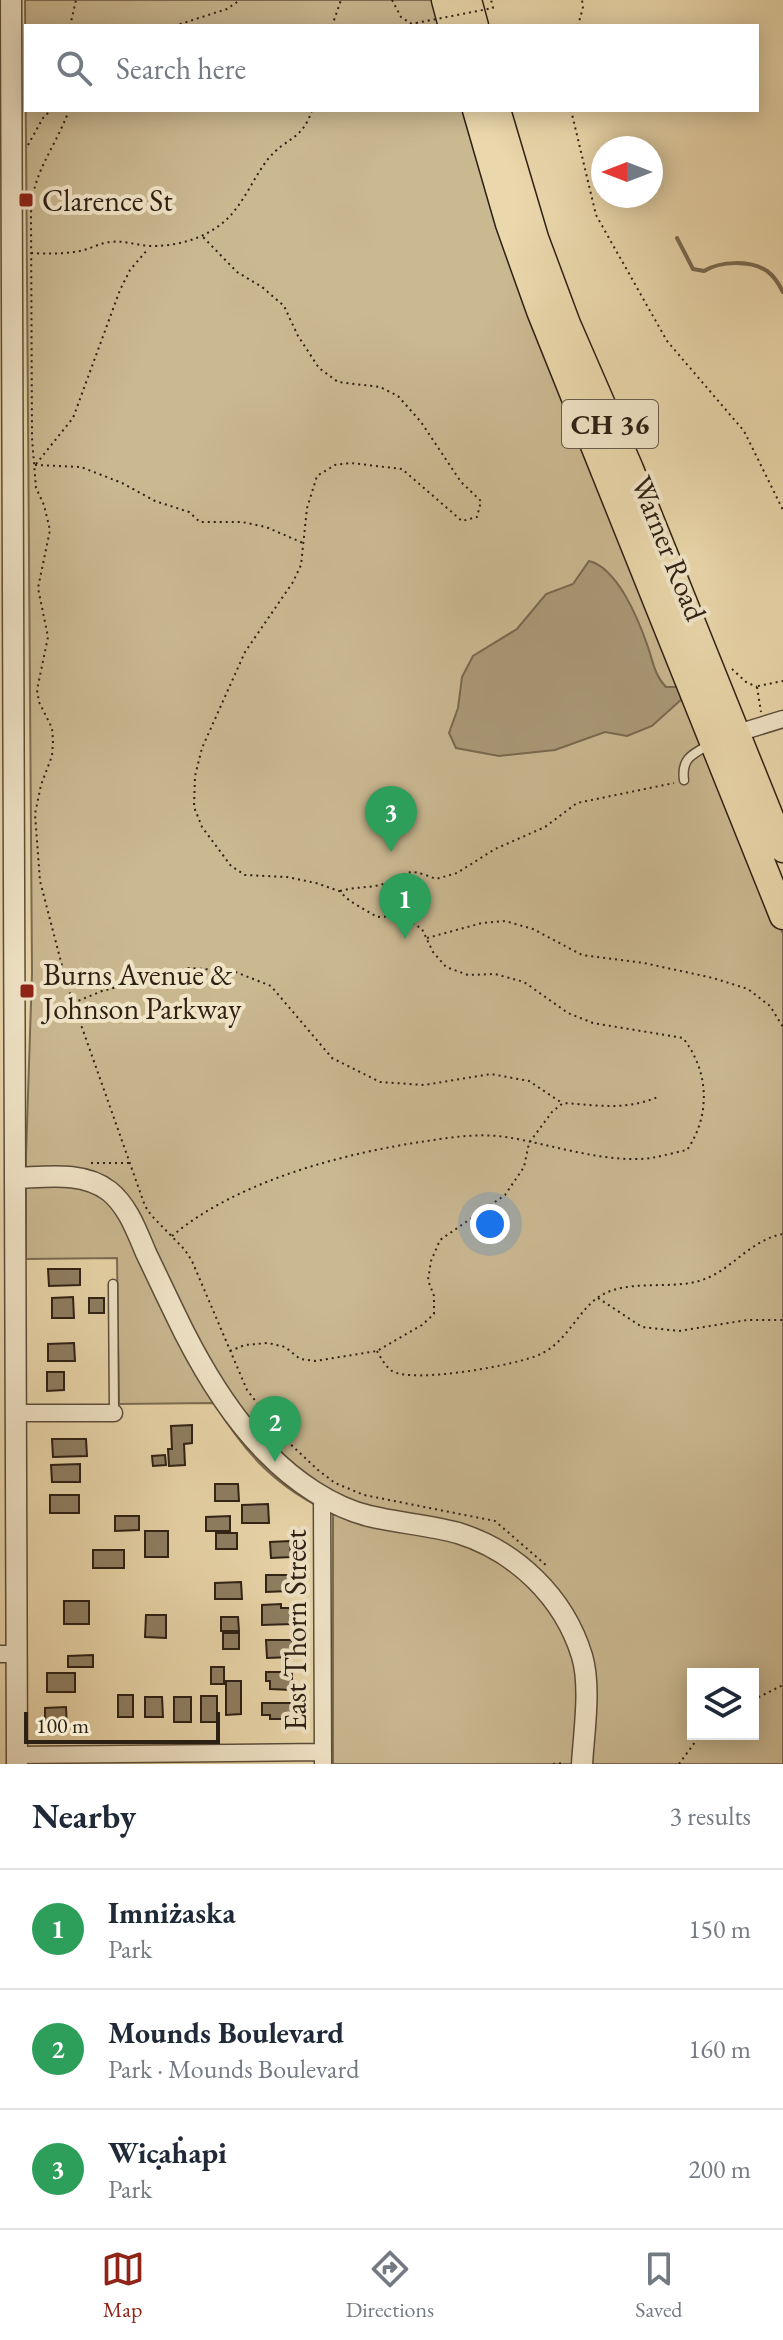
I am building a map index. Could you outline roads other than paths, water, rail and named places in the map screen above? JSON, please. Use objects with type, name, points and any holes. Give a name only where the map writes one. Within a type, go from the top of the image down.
[{"type":"highway","name":"Warner Road","points":[[477,112],[505,213],[540,311],[725,738],[783,849]]},
{"type":"highway","name":"Warner Road","points":[[498,112],[520,191],[562,312],[630,469],[725,738],[783,916]]},
{"type":"street","points":[[11,0],[14,253],[7,462],[8,1136],[16,1178],[15,1413],[8,1654],[17,1759],[323,1758]]},
{"type":"street","points":[[725,738],[783,719]]},
{"type":"street","points":[[16,1178],[85,1179],[110,1191],[133,1222],[186,1336],[230,1409],[272,1458],[322,1495],[368,1516],[458,1533],[485,1543],[506,1555],[538,1581],[556,1602],[582,1657],[585,1713],[582,1764]]},
{"type":"street","points":[[15,1413],[114,1413]]},
{"type":"street","name":"East Thorn Street","points":[[322,1495],[323,1758]]},
{"type":"lane","points":[[684,780],[683,771],[688,757],[725,738]]},
{"type":"lane","points":[[113,1284],[114,1413]]},
{"type":"waterway","points":[[677,238],[693,269],[704,271],[726,264],[760,267],[770,273],[783,292]]},
{"type":"place","name":"Clarence St","points":[[26,200]]},
{"type":"place","name":"Wic̣aḣapi","points":[[391,852]]},
{"type":"place","name":"Imniżaska","points":[[405,939]]},
{"type":"place","name":"Burns Avenue & Johnson Parkway","points":[[27,991]]},
{"type":"place","name":"Mounds Boulevard","points":[[275,1462]]}]
